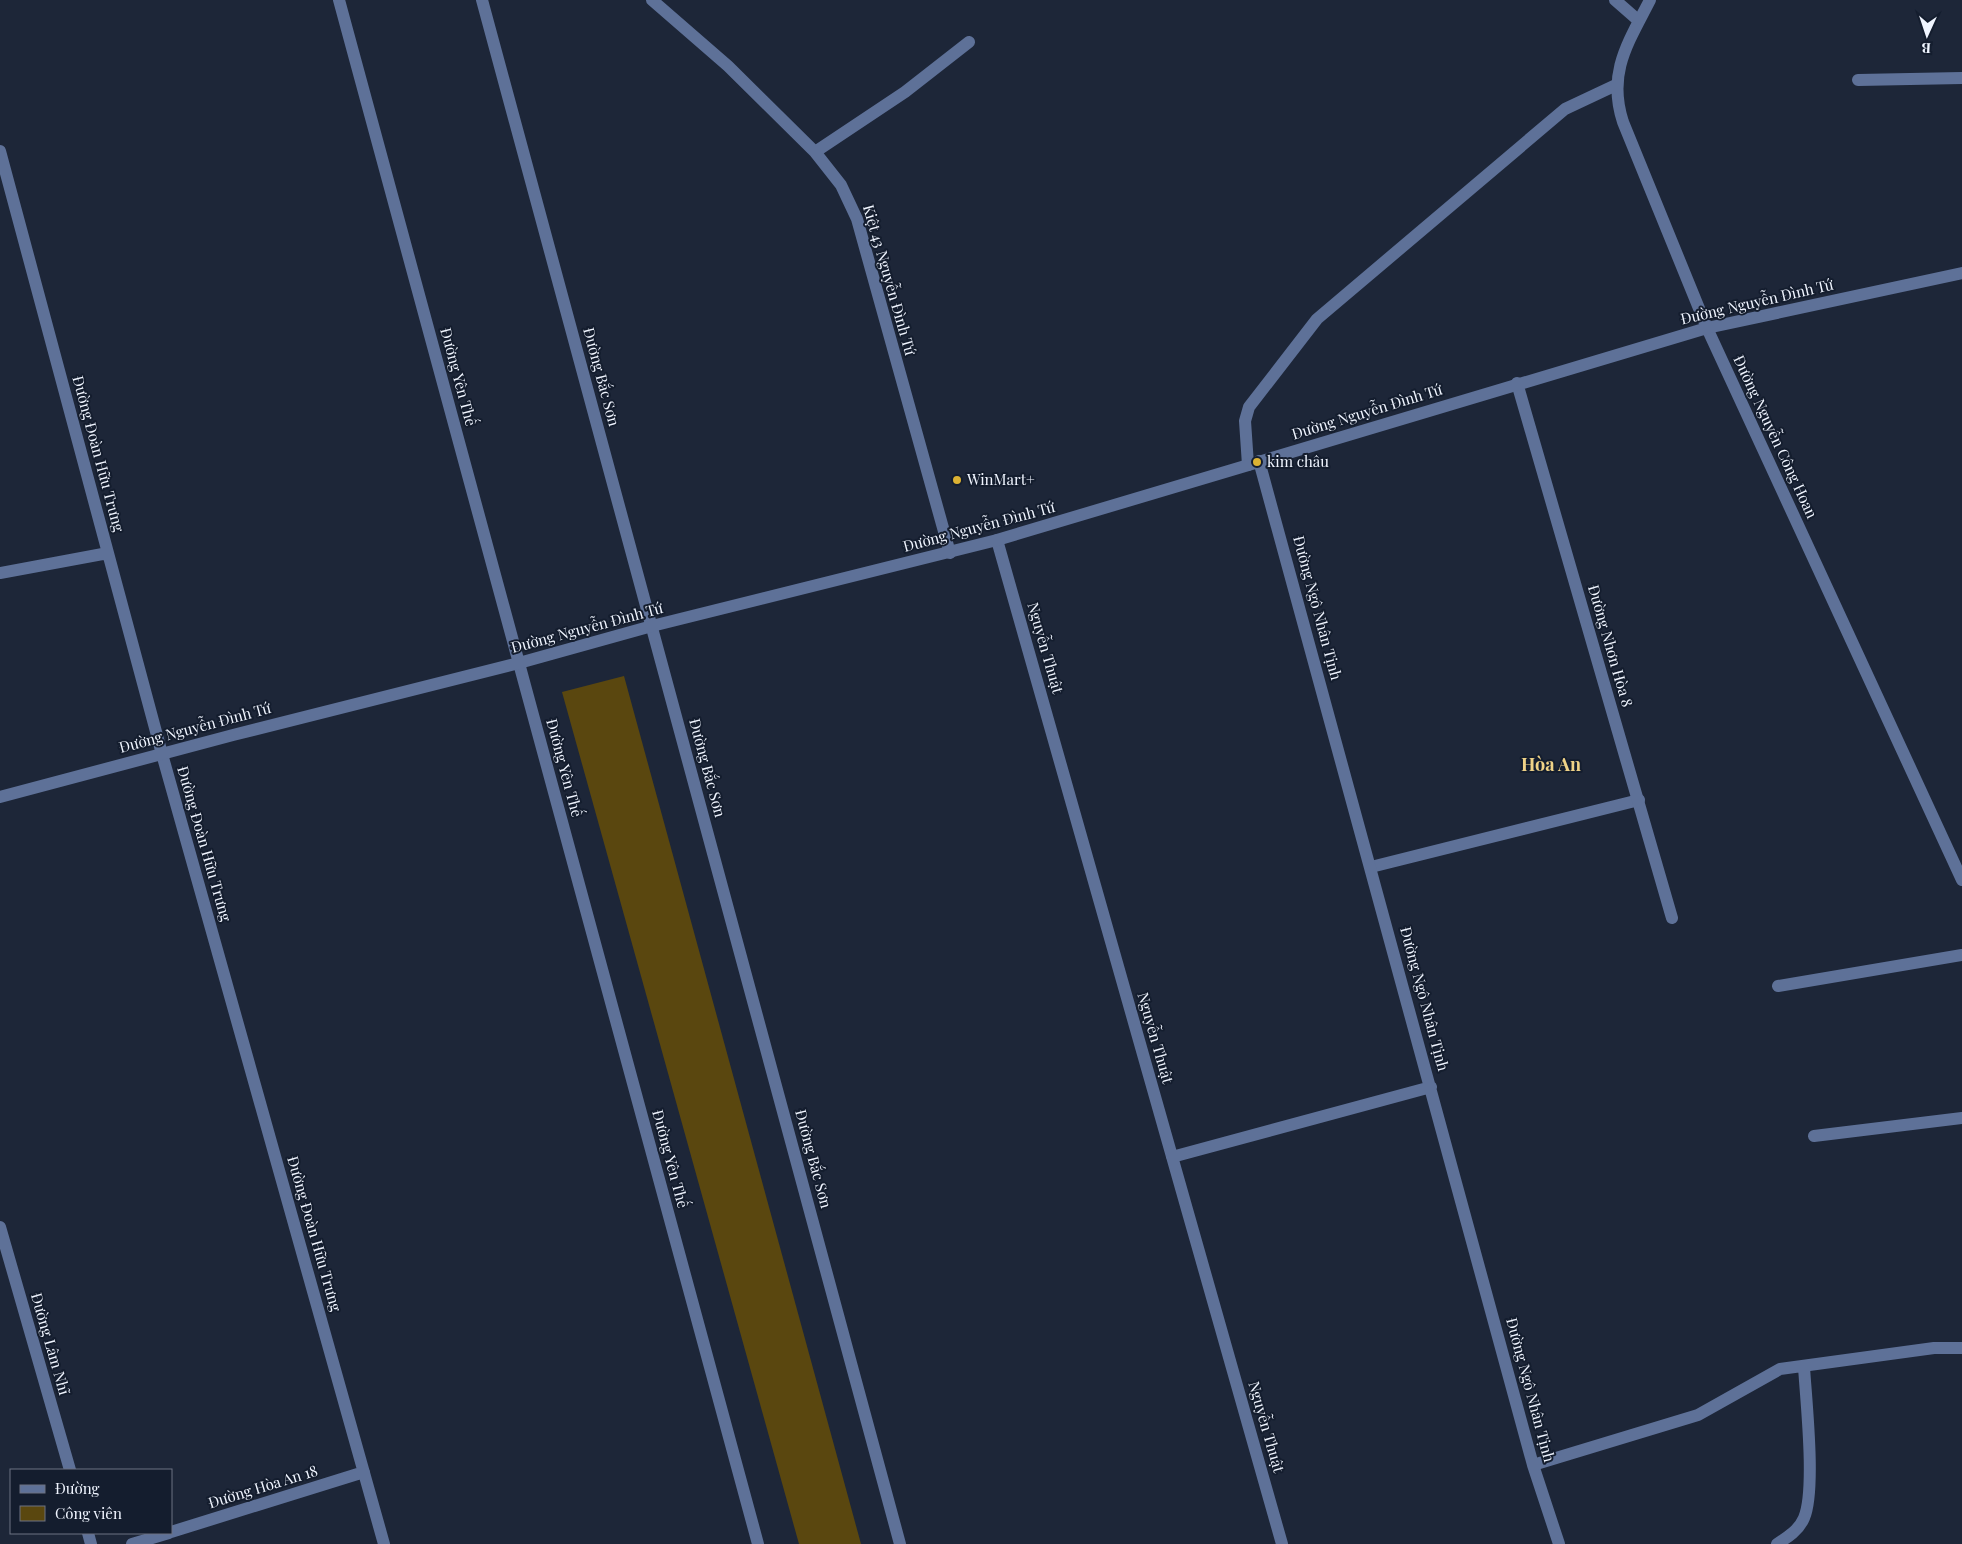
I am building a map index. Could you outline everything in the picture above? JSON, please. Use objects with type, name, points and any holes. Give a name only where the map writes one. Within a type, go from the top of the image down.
[{"type":"street","name":"Đường Yên Thế","points":[[339,0],[758,1544]]},
{"type":"street","name":"Đường Bắc Sơn","points":[[482,0],[900,1544]]},
{"type":"street","name":"Kiệt 43 Nguyễn Đình Tứ","points":[[652,0],[728,66],[815,152],[841,185],[858,219],[950,553]]},
{"type":"street","points":[[1615,0],[1639,22]]},
{"type":"street","name":"Đường Nguyễn Công Hoan","points":[[1650,0],[1622,52],[1616,85],[1617,102],[1624,122],[1707,328],[1962,880]]},
{"type":"street","points":[[815,152],[905,92],[969,42]]},
{"type":"street","points":[[1858,80],[1962,78]]},
{"type":"street","name":"Đường Ngô Nhân Tịnh","points":[[1560,1544],[1533,1465],[1371,867],[1254,463],[1244,421],[1249,407],[1317,319],[1565,109],[1616,85]]},
{"type":"street","name":"Đường Đoàn Hữu Trưng","points":[[0,151],[162,754],[384,1544]]},
{"type":"street","name":"Đường Nguyễn Đình Tứ","points":[[0,797],[547,656],[652,626],[998,540],[1707,328],[1962,273]]},
{"type":"street","name":"Đường Nhơn Hòa 8","points":[[1517,384],[1672,918]]},
{"type":"street","name":"Nguyễn Thuật","points":[[998,540],[1282,1544]]},
{"type":"street","points":[[0,573],[108,553]]},
{"type":"street","points":[[1371,867],[1639,800]]},
{"type":"street","points":[[1778,986],[1962,955]]},
{"type":"street","points":[[1172,1157],[1431,1087]]},
{"type":"street","points":[[1814,1136],[1962,1118]]},
{"type":"street","name":"Đường Lâm Nhĩ","points":[[0,1227],[70,1469]]},
{"type":"street","points":[[1533,1465],[1698,1415],[1780,1369],[1934,1348],[1962,1348]]},
{"type":"street","points":[[1782,1543],[1794,1533],[1804,1517],[1809,1485],[1804,1367]]},
{"type":"street","name":"Đường Hòa An 18","points":[[172,1531],[364,1472]]},
{"type":"street","name":"Đường Hòa An 18","points":[[132,1544],[164,1534]]},
{"type":"green space","points":[[624,676],[861,1544],[799,1544],[562,692]]},
{"type":"place","name":"kim châu","points":[[1257,462]]},
{"type":"place","name":"WinMart+","points":[[957,480]]},
{"type":"district","name":"Hòa An","points":[[1551,765]]}]
